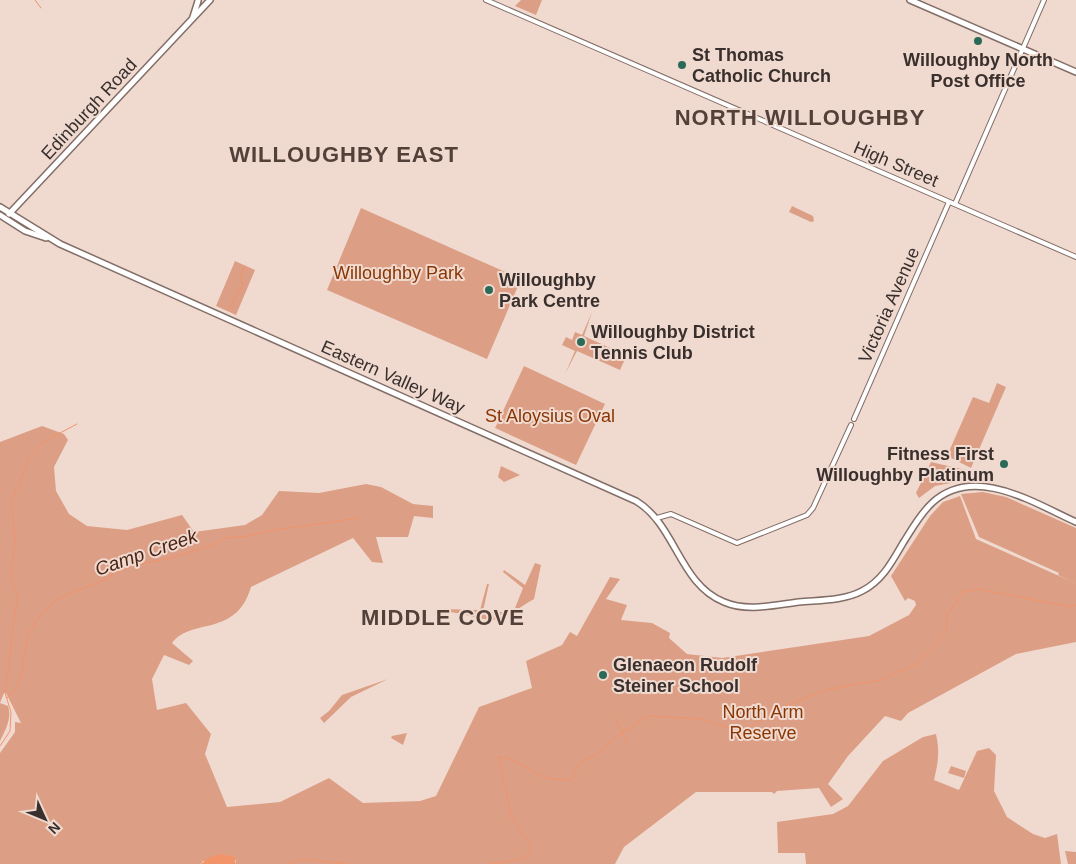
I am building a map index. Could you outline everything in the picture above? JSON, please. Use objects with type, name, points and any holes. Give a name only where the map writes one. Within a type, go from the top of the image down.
[{"type":"main road","points":[[198,0],[203,2],[208,0]]},
{"type":"main road","points":[[198,0],[198,12]]},
{"type":"main road","points":[[198,0],[198,12]]},
{"type":"main road","name":"Edinburgh Road","points":[[9,214],[208,0]]},
{"type":"main road","points":[[910,0],[1076,72]]},
{"type":"main road","name":"Eastern Valley Way","points":[[0,207],[49,239]]},
{"type":"main road","name":"Eastern Valley Way","points":[[2,217],[25,231],[49,239],[642,504],[657,518],[702,588],[723,602],[746,607],[846,597],[861,592],[874,584],[885,573],[920,516],[931,504],[944,494],[957,488],[977,486],[999,489],[1076,522]]},
{"type":"street","name":"High Street","points":[[486,0],[1076,257]]},
{"type":"street","points":[[955,204],[1044,0]]},
{"type":"street","name":"Victoria Avenue","points":[[657,518],[671,514],[736,543],[807,515],[813,508],[851,425],[855,423],[854,419],[949,202]]},
{"type":"street","name":"Edinburgh Road","points":[[2,217],[9,214]]},
{"type":"green space","points":[[521,0],[542,0],[536,15],[515,6]]},
{"type":"green space","points":[[792,206],[813,216],[814,221],[811,222],[789,212]]},
{"type":"green space","name":"Willoughby Park","points":[[361,208],[521,279],[487,359],[327,290]]},
{"type":"green space","points":[[235,261],[255,270],[236,315],[216,306]]},
{"type":"green space","name":"Willoughby District Tennis Club","points":[[592,312],[584,336],[621,353],[619,356],[625,359],[620,370],[577,351],[565,374],[575,351],[562,345],[566,337],[572,340],[575,332],[582,335]]},
{"type":"green space","name":"St Aloysius Oval","points":[[524,366],[605,404],[576,465],[495,428]]},
{"type":"green space","points":[[997,383],[1006,387],[971,468],[947,456],[973,397],[989,403]]},
{"type":"green space","name":"North Arm Reserve","points":[[42,426],[64,434],[68,440],[54,467],[56,491],[69,514],[87,526],[127,530],[182,515],[194,532],[245,525],[262,515],[279,491],[319,493],[366,484],[381,487],[413,504],[433,506],[433,518],[414,516],[408,537],[376,537],[383,563],[372,562],[353,538],[251,587],[244,603],[235,614],[225,620],[191,630],[181,635],[172,643],[193,661],[189,665],[164,655],[152,679],[157,710],[186,703],[211,734],[205,754],[227,807],[280,802],[329,778],[363,803],[420,801],[436,796],[479,707],[532,688],[526,661],[562,645],[570,632],[577,636],[610,577],[620,579],[606,599],[627,605],[621,620],[652,623],[670,633],[669,638],[687,654],[722,658],[869,636],[909,615],[916,605],[915,601],[908,598],[905,601],[891,576],[930,516],[943,502],[960,496],[976,539],[1075,583],[1058,575],[1059,573],[979,537],[961,494],[983,492],[1006,497],[1076,528],[1076,642],[1016,654],[908,713],[901,721],[885,716],[848,756],[828,784],[843,799],[831,807],[819,788],[777,791],[774,794],[772,792],[696,792],[624,847],[615,864],[235,864],[236,860],[203,861],[201,864],[0,864],[0,753],[15,732],[15,722],[21,723],[6,693],[4,693],[0,703],[0,442]]},
{"type":"green space","points":[[931,462],[970,471],[967,480],[935,486],[919,498],[916,493]]},
{"type":"green space","points":[[501,466],[520,475],[504,482],[498,477]]},
{"type":"green space","points":[[535,563],[541,565],[534,599],[500,619],[495,620],[445,612],[442,609],[480,610],[487,584],[489,584],[483,611],[502,612],[515,608],[523,588],[503,572],[504,570],[525,585]]},
{"type":"green space","points":[[388,679],[351,697],[324,723],[320,718],[329,711],[342,695]]},
{"type":"green space","points":[[0,703],[8,706],[9,719],[0,741]]},
{"type":"green space","points":[[407,733],[403,745],[391,738],[392,736]]},
{"type":"green space","points":[[936,734],[938,757],[934,780],[959,790],[977,751],[989,748],[996,755],[994,791],[1007,817],[1033,834],[1045,838],[1057,834],[1061,864],[806,864],[805,853],[778,853],[777,822],[833,814],[848,806],[883,761],[923,737]]},
{"type":"green space","points":[[951,766],[966,771],[964,778],[948,773]]},
{"type":"green space","points":[[1065,851],[1076,852],[1076,864],[1068,864]]},
{"type":"shaded area","points":[[220,854],[235,857],[235,864],[201,864],[208,858]]},
{"type":"waterway","points":[[35,0],[41,8]]},
{"type":"waterway","points":[[229,309],[243,285],[240,278],[245,266]]},
{"type":"waterway","points":[[0,746],[10,731],[11,712],[5,693],[17,597],[11,578],[15,540],[12,501],[30,457],[43,442],[77,424]]},
{"type":"waterway","name":"Camp Creek","points":[[7,698],[18,686],[23,670],[23,658],[29,633],[41,614],[59,598],[106,579],[116,572],[133,565],[167,559],[212,545],[225,538],[359,518]]},
{"type":"waterway","points":[[491,864],[521,859],[529,854],[531,845],[512,819],[499,757],[515,761],[543,777],[571,780],[580,762],[596,755],[617,736],[648,716],[701,719],[742,732],[782,707],[830,689],[881,680],[918,663],[946,632],[947,615],[963,592],[978,589],[1072,607],[1076,605]]},
{"type":"waterway","points":[[616,718],[627,744]]},
{"type":"waterway","points":[[287,864],[302,859],[349,864]]},
{"type":"place","name":"Willoughby North Post Office","points":[[978,41]]},
{"type":"place","name":"St Thomas Catholic Church","points":[[682,65]]},
{"type":"place","name":"Willoughby Park Centre","points":[[489,290]]},
{"type":"place","name":"Willoughby District Tennis Club","points":[[581,342]]},
{"type":"place","name":"Fitness First Willoughby Platinum","points":[[1004,464]]},
{"type":"place","name":"Glenaeon Rudolf Steiner School","points":[[603,675]]},
{"type":"district","name":"NORTH WILLOUGHBY","points":[[800,117]]},
{"type":"district","name":"WILLOUGHBY EAST","points":[[344,154]]},
{"type":"district","name":"MIDDLE COVE","points":[[443,617]]}]
